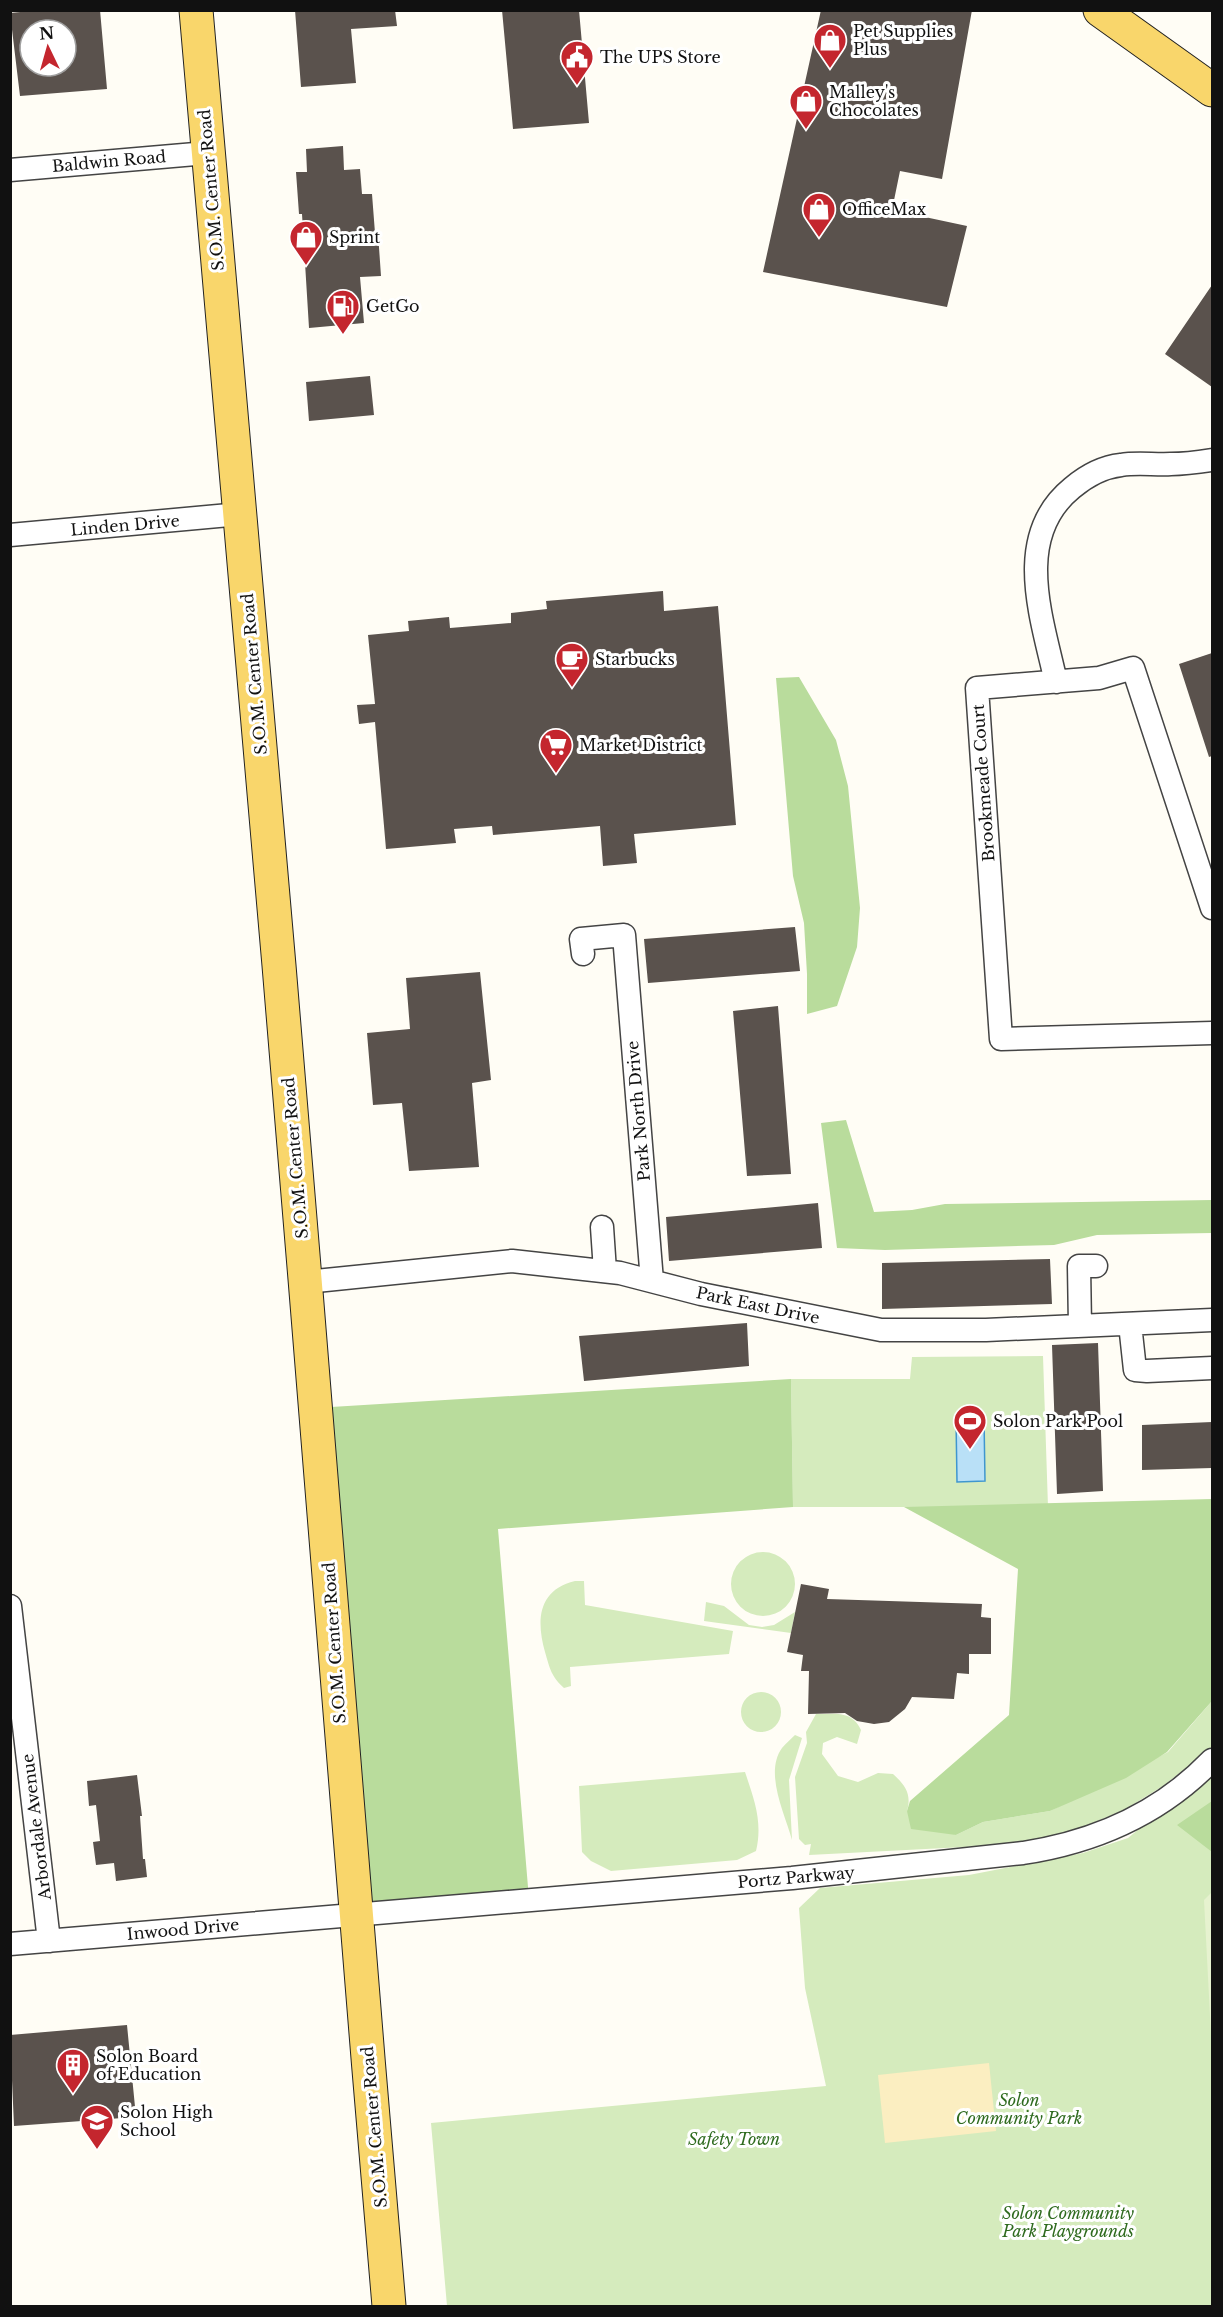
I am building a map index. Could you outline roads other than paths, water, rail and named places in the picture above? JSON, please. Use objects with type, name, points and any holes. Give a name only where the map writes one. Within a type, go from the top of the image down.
[{"type":"main road","name":"S.O.M. Center Road","points":[[196,10],[306,1282],[355,1914],[389,2307]]},
{"type":"main road","points":[[1100,10],[1212,90]]},
{"type":"street","name":"Baldwin Road","points":[[10,170],[207,153]]},
{"type":"street","points":[[1056,682],[1035,574],[1042,531],[1053,508],[1086,477],[1120,465],[1173,464],[1212,460]]},
{"type":"street","name":"Linden Drive","points":[[10,536],[240,514]]},
{"type":"street","name":"Brookmeade Court","points":[[1212,908],[1133,668],[1099,678],[977,688],[1000,1039],[1212,1033]]},
{"type":"street","name":"Park North Drive","points":[[583,954],[581,939],[624,935],[652,1281]]},
{"type":"street","points":[[602,1227],[605,1271]]},
{"type":"street","name":"Park East Drive","points":[[306,1282],[512,1261],[605,1271],[742,1303],[881,1330],[986,1330],[1212,1320]]},
{"type":"street","points":[[1080,1326],[1079,1266],[1095,1266]]},
{"type":"street","points":[[1130,1324],[1135,1370],[1212,1368]]},
{"type":"street","name":"Arbordale Avenue","points":[[10,1606],[49,1941]]},
{"type":"street","name":"Portz Parkway","points":[[355,1914],[792,1878],[1053,1848],[1092,1838],[1128,1822],[1168,1797],[1212,1760]]},
{"type":"street","name":"Inwood Drive","points":[[10,1944],[355,1914]]},
{"type":"water","name":"Solon Park Pool","points":[[984,1418],[985,1481],[957,1482],[956,1419]]},
{"type":"place","name":"Pet Supplies Plus","points":[[830,69]]},
{"type":"place","name":"The UPS Store","points":[[577,86]]},
{"type":"place","name":"Malley's Chocolates","points":[[806,130]]},
{"type":"place","name":"OfficeMax","points":[[819,238]]},
{"type":"place","name":"Sprint","points":[[306,266]]},
{"type":"place","name":"GetGo","points":[[343,335]]},
{"type":"place","name":"Starbucks","points":[[572,688]]},
{"type":"place","name":"Market District","points":[[556,774]]},
{"type":"place","name":"Solon Park Pool","points":[[970,1450]]},
{"type":"place","name":"Solon Board of Education","points":[[73,2094]]},
{"type":"place","name":"Solon High School","points":[[97,2150]]},
{"type":"park label","name":"Solon Community Park","points":[[1019,2109]]},
{"type":"park label","name":"Safety Town","points":[[734,2139]]},
{"type":"park label","name":"Solon Community Park Playgrounds","points":[[1068,2222]]}]
